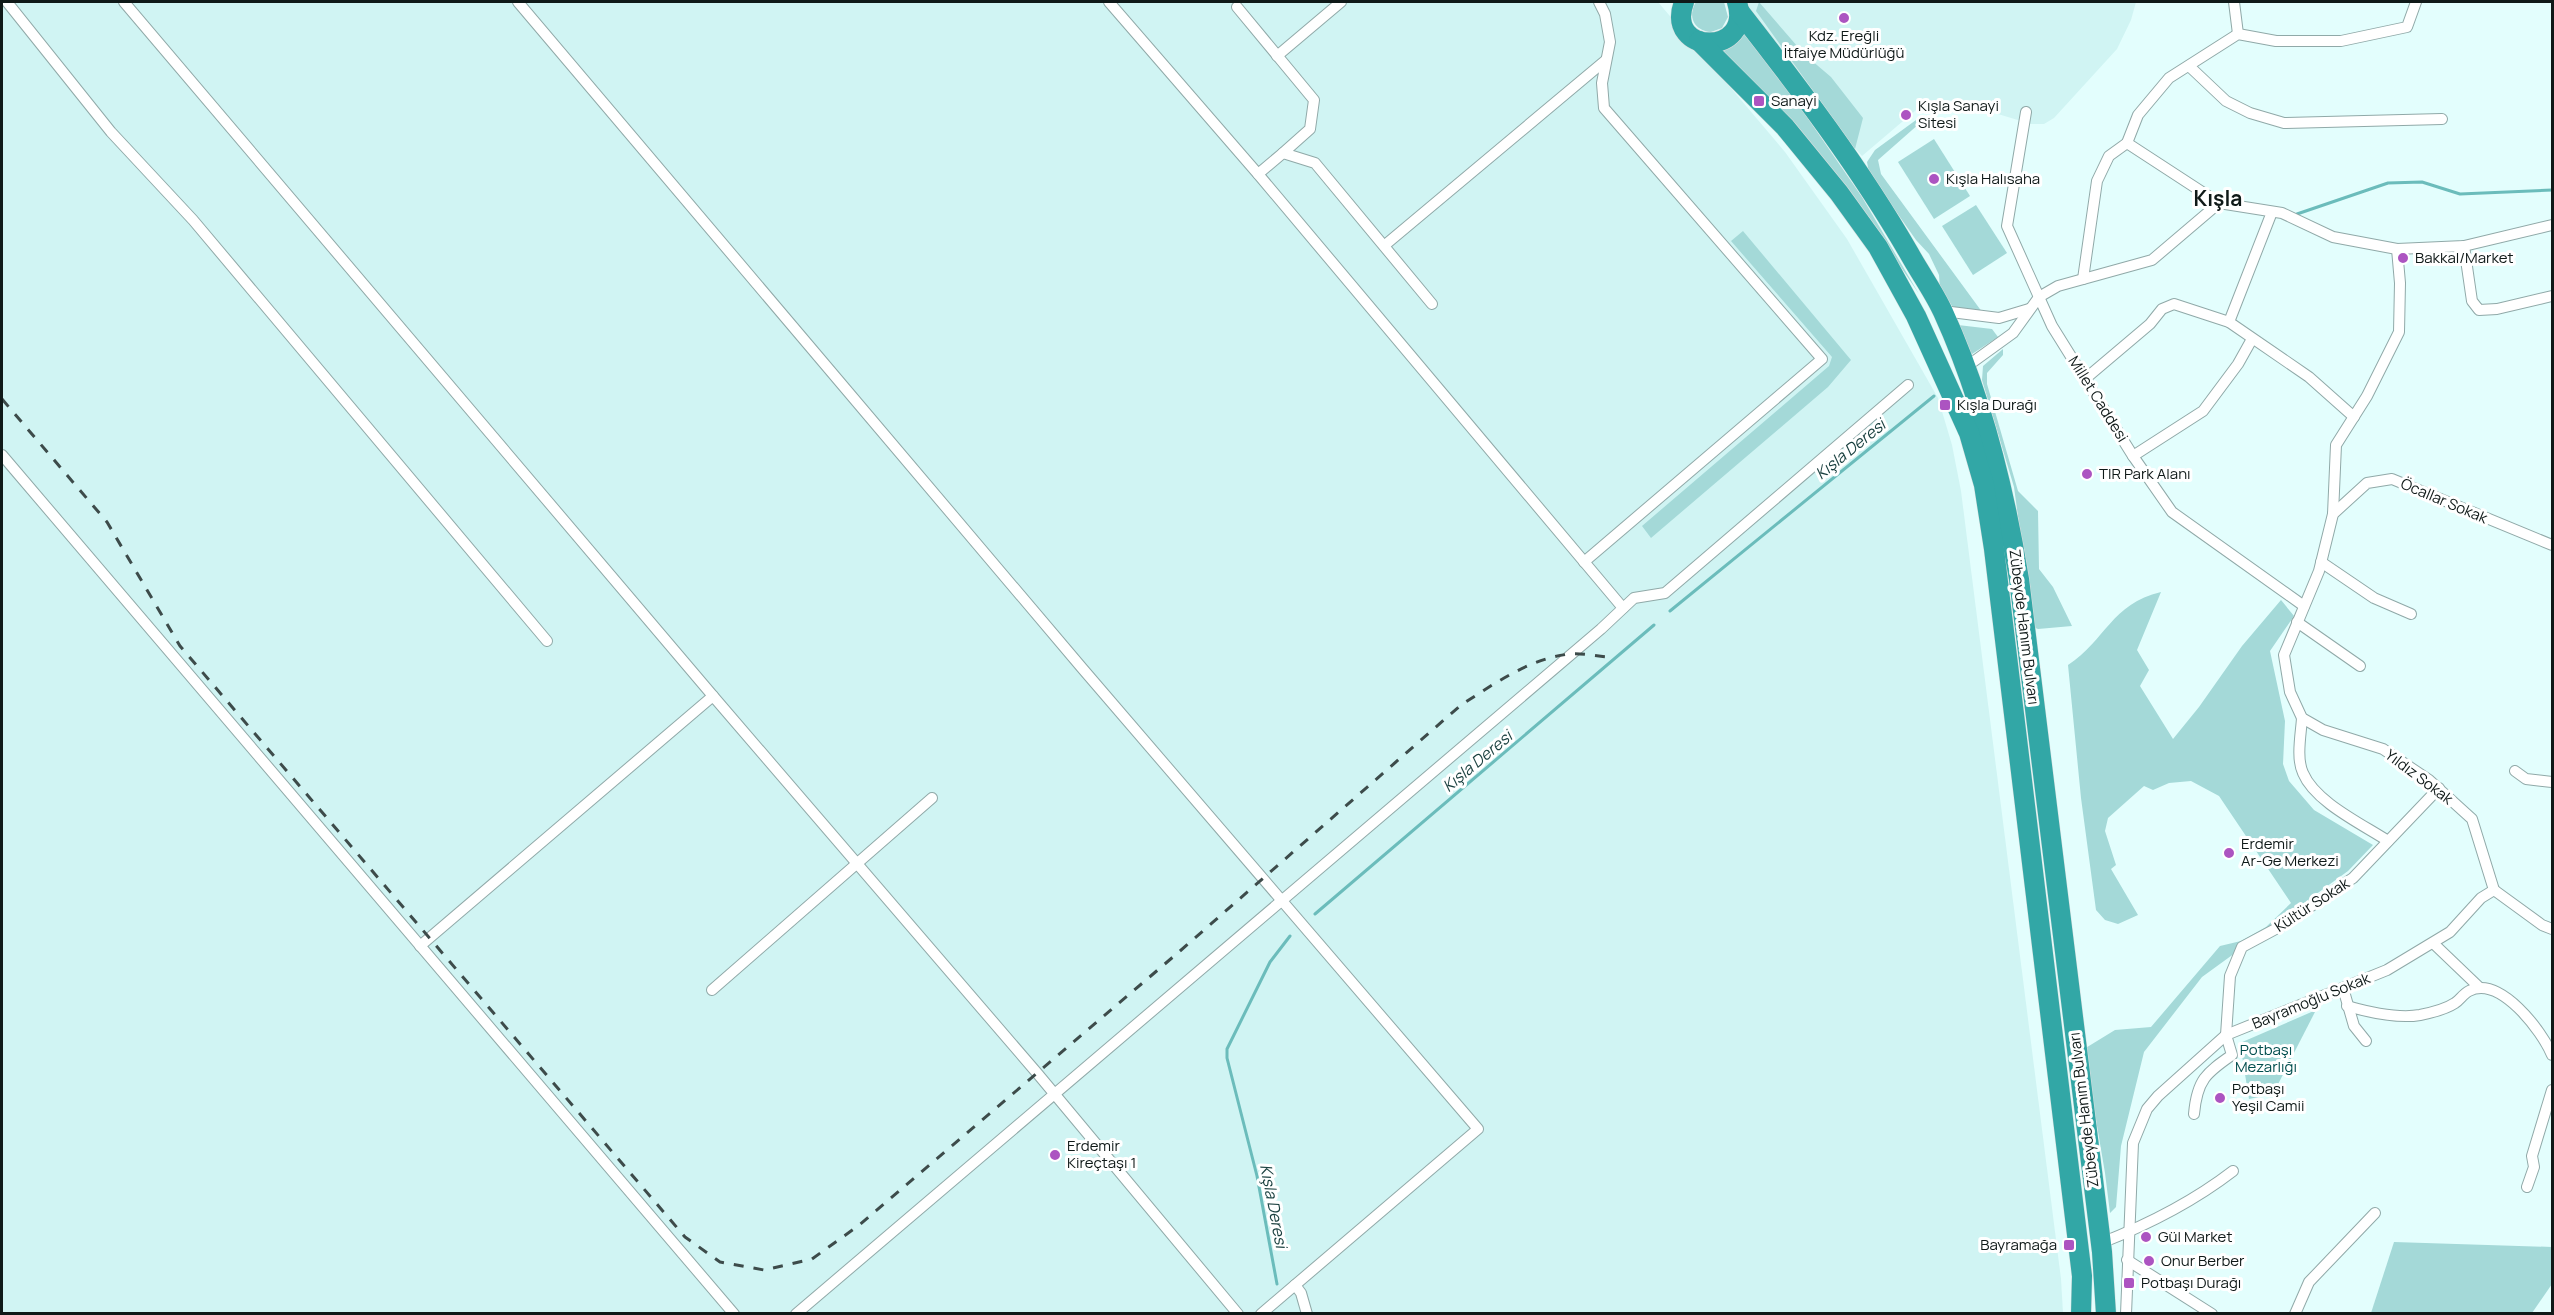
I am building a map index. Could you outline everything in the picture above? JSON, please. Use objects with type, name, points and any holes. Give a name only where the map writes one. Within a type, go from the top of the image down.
[{"type":"highway","name":"Zübeyde Hanım Bulvarı","points":[[1667,2],[1683,11],[1685,29],[1785,127],[1839,193],[1878,247],[1916,316],[1970,433],[1984,485],[1994,549],[2082,1276],[2081,1314]]},
{"type":"highway","name":"Zübeyde Hanım Bulvarı","points":[[1699,42],[1719,42],[1728,38],[1734,30],[1738,6]]},
{"type":"highway","name":"Zübeyde Hanım Bulvarı","points":[[1738,6],[1853,165],[1897,232],[1943,311],[1976,392],[2007,504],[2019,579],[2101,1243],[2106,1314]]},
{"type":"street","points":[[7,2],[111,132],[193,220],[547,641]]},
{"type":"street","points":[[124,2],[712,696],[1055,1095],[1238,1314]]},
{"type":"street","points":[[518,2],[1478,1129],[1261,1314]]},
{"type":"street","points":[[1109,2],[1258,174],[1623,608]]},
{"type":"street","points":[[1277,56],[1341,2]]},
{"type":"street","points":[[1584,562],[1821,360],[1604,108],[1602,83],[1610,42],[1605,14],[1599,2]]},
{"type":"street","points":[[2234,2],[2238,34]]},
{"type":"street","points":[[2083,279],[2097,181],[2109,156],[2127,143],[2138,115],[2169,78],[2238,34],[2276,41],[2342,41],[2407,27],[2416,2]]},
{"type":"street","points":[[1237,7],[1314,100],[1310,129],[1258,174]]},
{"type":"street","points":[[1385,245],[1606,60]]},
{"type":"street","points":[[2189,66],[2226,101],[2250,113],[2284,123],[2442,119]]},
{"type":"street","name":"Millet Caddesi","points":[[2026,112],[2007,226],[2052,326],[2133,456],[2172,512],[2304,606]]},
{"type":"street","points":[[2127,143],[2219,203],[2282,213],[2333,237],[2397,249],[2464,246],[2553,225]]},
{"type":"street","points":[[1283,153],[1315,163],[1432,304]]},
{"type":"street","points":[[1966,367],[2013,333],[2039,297],[2058,286],[2152,260],[2219,203]]},
{"type":"street","points":[[2229,322],[2272,212]]},
{"type":"street","points":[[2464,246],[2472,301],[2479,310],[2497,309],[2553,296]]},
{"type":"street","points":[[2388,842],[2317,794],[2303,773],[2300,763],[2302,718],[2290,692],[2284,655],[2321,562],[2334,514],[2336,445],[2367,396],[2399,332],[2397,249]]},
{"type":"street","points":[[2085,379],[2150,324],[2162,309],[2174,303],[2229,322],[2309,377],[2354,417]]},
{"type":"street","points":[[1943,311],[1999,318],[2029,309]]},
{"type":"street","points":[[2133,456],[2204,411],[2238,364],[2252,339]]},
{"type":"street","points":[[796,1314],[1634,598],[1665,593],[1908,385]]},
{"type":"street","points":[[2,455],[734,1314]]},
{"type":"street","name":"Öcallar Sokak","points":[[2334,514],[2367,483],[2392,479],[2553,545]]},
{"type":"street","points":[[2321,562],[2374,598],[2411,614]]},
{"type":"street","points":[[2297,622],[2360,666]]},
{"type":"street","points":[[420,946],[712,696]]},
{"type":"street","name":"Yıldız Sokak","points":[[2302,718],[2323,730],[2383,749],[2439,789],[2472,819],[2494,890]]},
{"type":"street","points":[[2515,771],[2526,779],[2553,782]]},
{"type":"street","name":"Kültür Sokak","points":[[2194,1114],[2196,1095],[2207,1072],[2232,1055],[2226,1035],[2230,976],[2242,947],[2283,925],[2353,878],[2439,789]]},
{"type":"street","points":[[712,990],[932,798]]},
{"type":"street","points":[[2494,890],[2542,925],[2553,930]]},
{"type":"street","name":"Bayramoğlu Sokak","points":[[2126,1314],[2133,1143],[2147,1109],[2171,1083],[2226,1035],[2387,969],[2450,932],[2481,898],[2494,890]]},
{"type":"street","points":[[2433,943],[2480,988]]},
{"type":"street","points":[[2343,988],[2354,1026],[2366,1041]]},
{"type":"street","points":[[2347,1006],[2362,1010],[2419,1015],[2454,1004],[2468,992],[2480,988],[2494,991],[2513,1003],[2546,1039],[2553,1056]]},
{"type":"street","points":[[2527,1187],[2535,1167],[2532,1156],[2553,1090]]},
{"type":"street","points":[[2101,1243],[2211,1188],[2234,1171]]},
{"type":"street","points":[[2295,1314],[2309,1282],[2375,1213]]},
{"type":"street","points":[[2127,1260],[2212,1314]]},
{"type":"street","points":[[1295,1285],[1301,1293],[1307,1314]]},
{"type":"shaded area","points":[[2,2],[1658,2],[1785,152],[1847,239],[1938,398],[1952,445],[1961,491],[2061,1279],[2063,1313],[2,1314]]},
{"type":"shaded area","name":"Kışla Sanayi Sitesi","points":[[1736,2],[2136,2],[2131,20],[2117,49],[2054,118],[2044,124],[2031,124],[1955,101],[1943,100],[1916,110],[1862,156],[1786,71]]},
{"type":"green space","points":[[1696,2],[1724,2],[1728,17],[1722,28],[1711,32],[1696,26],[1692,12]]},
{"type":"green space","points":[[1759,2],[1804,54],[1831,77],[1863,118],[1855,149],[1756,11]]},
{"type":"green space","points":[[1745,27],[1862,197],[1919,294],[1857,202],[1717,50]]},
{"type":"green space","points":[[1916,120],[1920,123],[1878,160],[1881,174],[1985,316],[1952,306],[1940,290],[1939,275],[1929,254],[1916,240],[1869,173],[1867,162],[1875,150]]},
{"type":"green space","name":"Kışla Halısaha","points":[[1934,139],[1970,196],[1934,219],[1898,162]]},
{"type":"green space","name":"Kışla Halısaha","points":[[1976,205],[2007,253],[1973,275],[1942,226]]},
{"type":"green space","points":[[1743,231],[1851,360],[1828,387],[1651,538],[1642,526],[1829,366],[1832,357],[1731,241]]},
{"type":"green space","points":[[1958,325],[1992,329],[1998,337],[1969,356]]},
{"type":"green space","points":[[2003,349],[2003,355],[1987,373],[1987,384],[2018,491],[2038,511],[2039,569],[2053,587],[2072,626],[2038,629],[2033,627],[2014,487],[1982,380],[1983,366]]},
{"type":"green space","points":[[2161,592],[2137,650],[2149,670],[2140,686],[2173,739],[2199,707],[2242,646],[2281,600],[2294,616],[2270,651],[2285,721],[2283,764],[2289,781],[2314,810],[2373,845],[2348,871],[2202,977],[2144,1052],[2121,1146],[2116,1207],[2110,1213],[2084,1049],[2115,1030],[2151,1027],[2220,946],[2241,941],[2266,927],[2291,903],[2219,796],[2191,781],[2169,783],[2153,790],[2144,786],[2108,818],[2105,831],[2116,865],[2111,869],[2138,915],[2118,924],[2105,920],[2096,910],[2081,798],[2068,665],[2092,645],[2131,605]]},
{"type":"green space","name":"Potbaşı Mezarlığı","points":[[2316,1010],[2273,1094],[2249,1099],[2240,1043]]},
{"type":"green space","points":[[2394,1242],[2552,1247],[2552,1284],[2532,1313],[2371,1313]]},
{"type":"waterway","name":"Kışla Deresi","points":[[2297,214],[2388,183],[2422,182],[2460,194],[2552,190]]},
{"type":"waterway","name":"Kışla Deresi","points":[[1670,611],[1934,396]]},
{"type":"waterway","name":"Kışla Deresi","points":[[1315,914],[1654,625]]},
{"type":"waterway","name":"Kışla Deresi","points":[[1277,1284],[1257,1176],[1227,1058],[1227,1049],[1270,962],[1290,936]]},
{"type":"railway","points":[[2,399],[107,522],[180,646],[685,1237],[720,1262],[764,1270],[812,1259],[858,1226],[1180,951],[1461,705],[1513,673],[1555,656],[1584,654],[1607,657]]},
{"type":"place","name":"Kdz. Ereğli İtfaiye Müdürlüğü","points":[[1844,18]]},
{"type":"place","name":"Sanayi","points":[[1759,101]]},
{"type":"place","name":"Kışla Sanayi Sitesi","points":[[1906,115]]},
{"type":"place","name":"Kışla Halısaha","points":[[1934,179]]},
{"type":"place","name":"Bakkal/Market","points":[[2403,258]]},
{"type":"place","name":"Kışla Durağı","points":[[1945,405]]},
{"type":"place","name":"TIR Park Alanı","points":[[2087,474]]},
{"type":"place","name":"Erdemir Ar-Ge Merkezi","points":[[2229,853]]},
{"type":"place","name":"Potbaşı Yeşil Camii","points":[[2220,1098]]},
{"type":"place","name":"Erdemir Kireçtaşı 1","points":[[1055,1155]]},
{"type":"place","name":"Gül Market","points":[[2146,1237]]},
{"type":"place","name":"Bayramağa","points":[[2069,1245]]},
{"type":"place","name":"Onur Berber","points":[[2149,1261]]},
{"type":"place","name":"Potbaşı Durağı","points":[[2129,1283]]},
{"type":"district","name":"Kışla","points":[[2218,199]]}]
